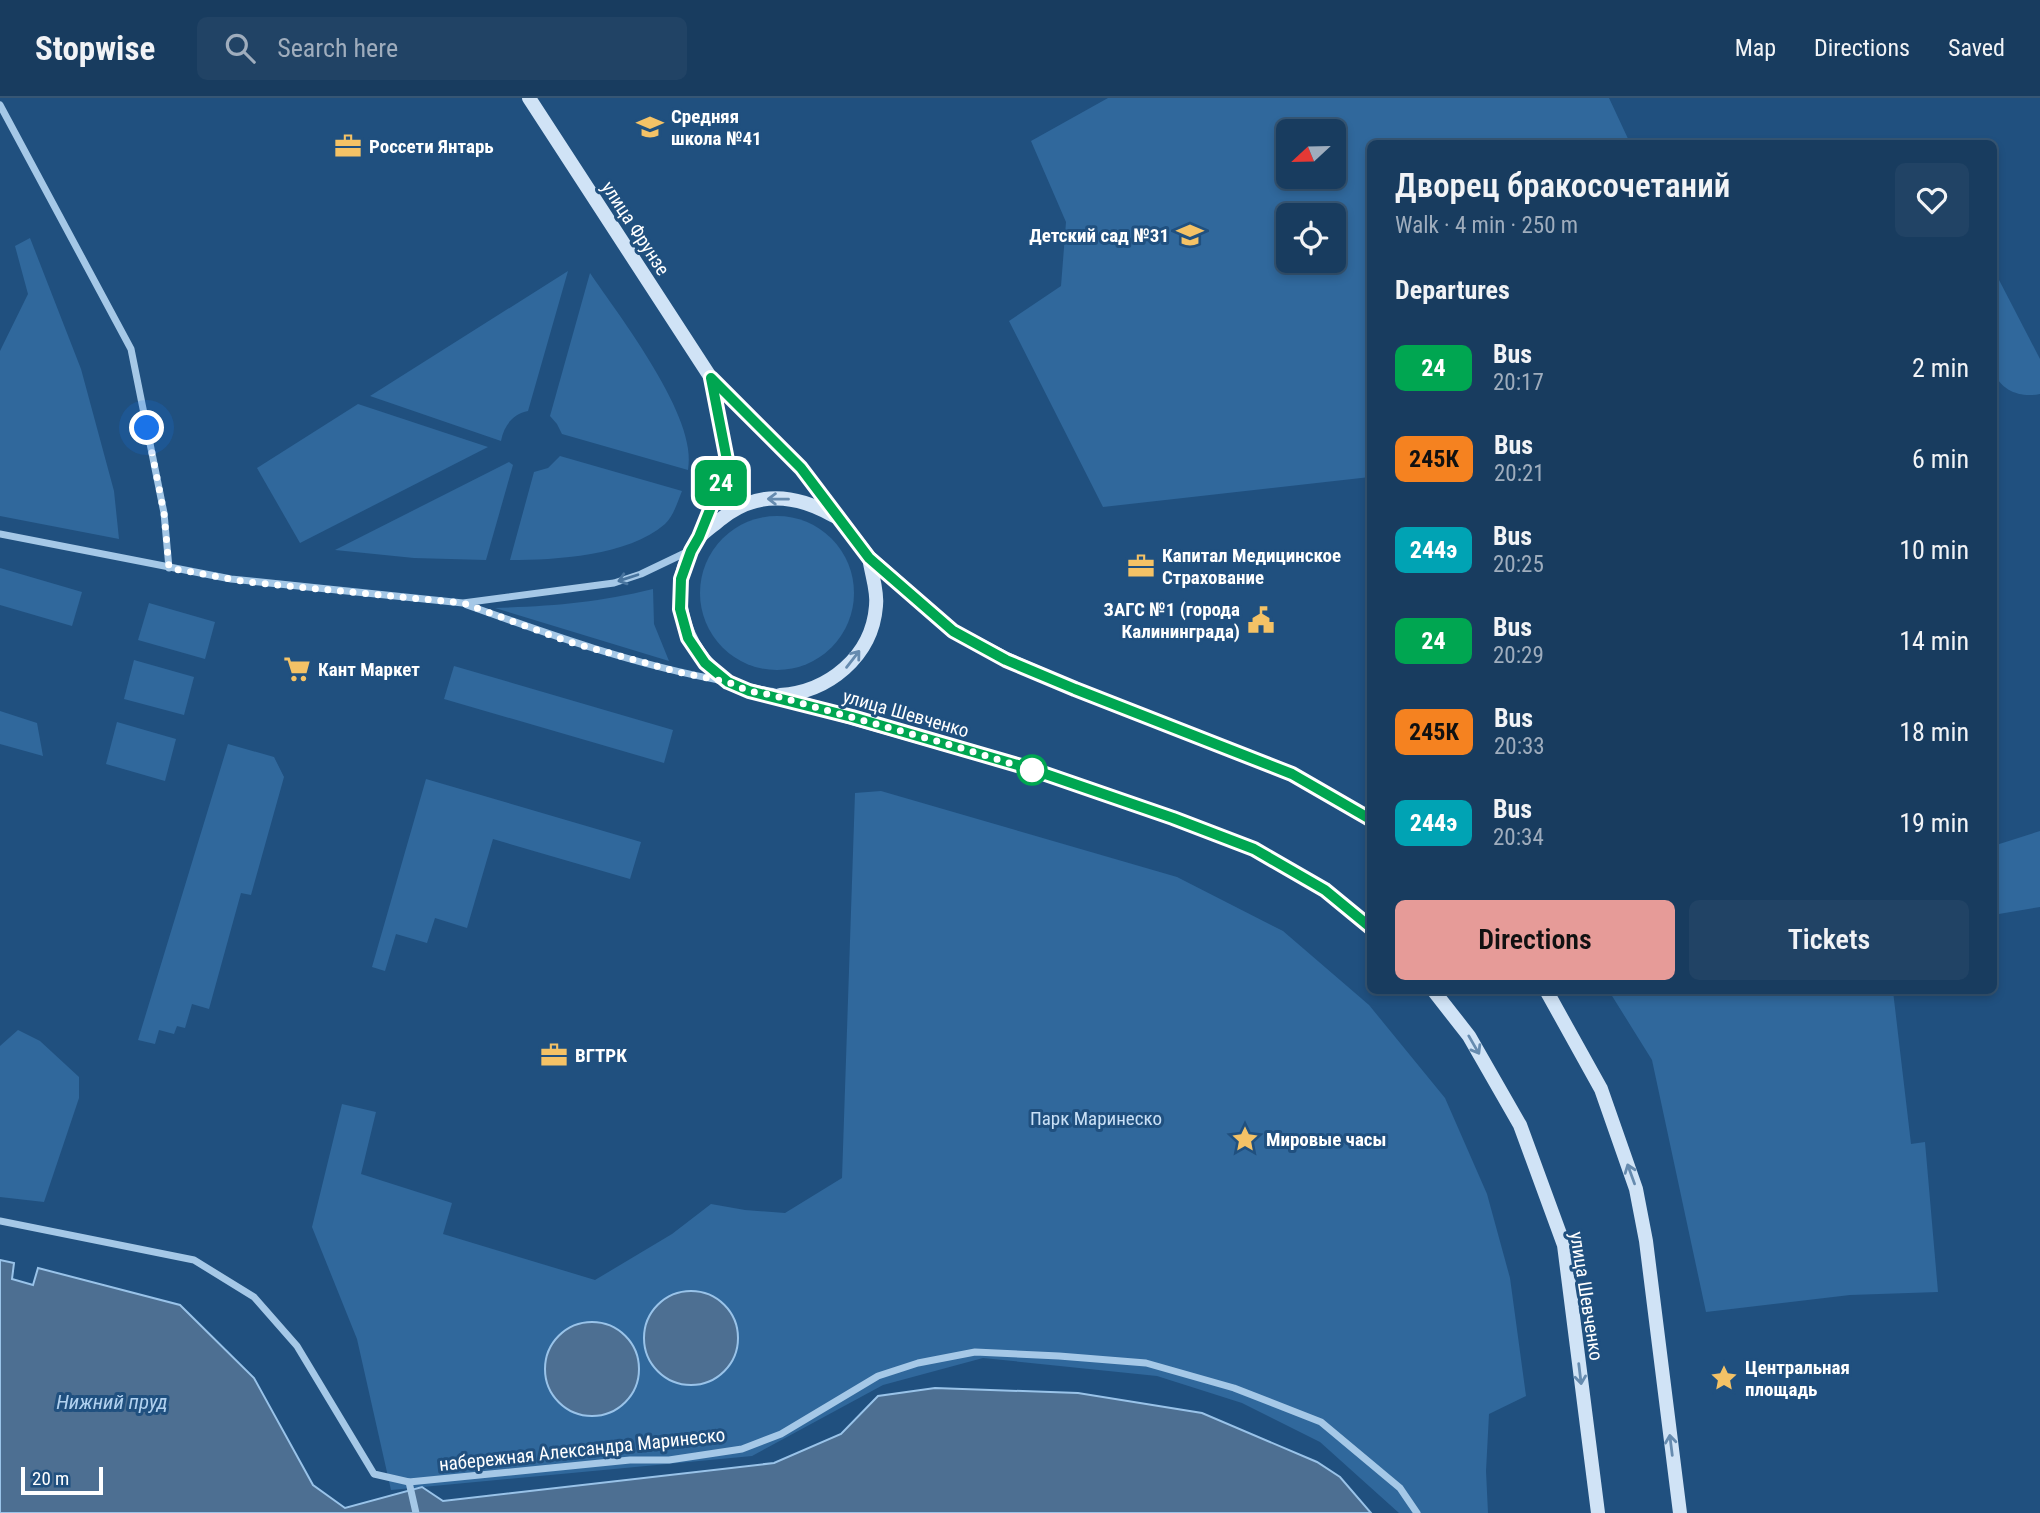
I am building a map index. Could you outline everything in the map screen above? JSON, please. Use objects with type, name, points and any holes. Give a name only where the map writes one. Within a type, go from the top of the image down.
[{"type":"main road","name":"улица Фрунзе","points":[[529,98],[711,378],[801,468],[841,521]]},
{"type":"main road","name":"улица Фрунзе","points":[[699,537],[728,465],[711,378]]},
{"type":"main road","name":"улица Шевченко","points":[[1367,817],[1292,774],[1006,660],[953,631],[869,558],[841,521],[814,505],[783,498],[769,498],[736,507],[699,537],[691,551],[681,579],[680,609],[688,638],[705,663],[728,682],[749,691],[772,695],[1028,768],[1173,818],[1254,849],[1325,890],[1367,925]]},
{"type":"main road","name":"улица Шевченко","points":[[772,695],[796,694],[818,687],[839,675],[855,658],[872,626],[877,604],[869,558]]},
{"type":"main road","name":"улица Шевченко","points":[[1436,994],[1469,1036],[1520,1125],[1564,1245],[1598,1513]]},
{"type":"main road","points":[[1548,994],[1601,1089],[1636,1189],[1646,1241],[1680,1513]]},
{"type":"street","points":[[0,105],[131,349],[164,513],[169,568]]},
{"type":"street","points":[[0,534],[247,582],[463,603],[614,583],[691,551]]},
{"type":"street","points":[[463,603],[569,642],[682,673],[728,682]]},
{"type":"street","name":"набережная Александра Маринеско","points":[[0,1221],[194,1260],[254,1297],[297,1346],[374,1474],[409,1482],[630,1460],[669,1460],[742,1449],[781,1434],[878,1376],[918,1363],[975,1352],[1146,1363],[1234,1388],[1321,1422],[1400,1488],[1417,1513]]},
{"type":"street","points":[[409,1482],[416,1513]]},
{"type":"green space","points":[[1108,98],[1609,98],[1629,140],[1367,140],[1367,477],[1103,507],[1009,321],[1061,286],[1066,222],[1031,141]]},
{"type":"green space","points":[[30,238],[81,369],[114,491],[119,539],[0,516],[0,351],[28,294],[15,246]]},
{"type":"green space","points":[[568,271],[528,411],[510,421],[501,441],[370,396]]},
{"type":"green space","points":[[590,273],[637,341],[669,396],[688,448],[688,470],[562,434],[550,416]]},
{"type":"green space","points":[[1997,279],[2040,359],[2040,394],[2012,392],[1997,379]]},
{"type":"green space","points":[[358,404],[488,447],[300,543],[257,468]]},
{"type":"green space","points":[[560,456],[682,491],[668,521],[650,535],[632,543],[570,557],[510,560],[534,472],[548,468]]},
{"type":"green space","points":[[509,462],[513,465],[486,560],[414,558],[335,550]]},
{"type":"green space","points":[[777,516],[807,522],[832,538],[848,563],[854,593],[848,623],[832,648],[807,664],[777,670],[747,664],[722,648],[706,623],[700,593],[706,563],[722,538],[747,522]]},
{"type":"green space","points":[[0,568],[82,592],[72,626],[0,605]]},
{"type":"green space","points":[[653,589],[654,624],[669,661],[495,608],[574,603]]},
{"type":"green space","points":[[149,603],[215,622],[205,659],[138,640]]},
{"type":"green space","points":[[134,660],[194,677],[184,715],[124,699]]},
{"type":"green space","points":[[454,666],[673,730],[664,763],[444,699]]},
{"type":"green space","points":[[0,711],[37,723],[43,756],[0,744]]},
{"type":"green space","points":[[117,722],[176,739],[165,781],[106,764]]},
{"type":"green space","points":[[228,744],[274,757],[284,777],[251,895],[241,893],[209,1009],[192,1004],[185,1028],[177,1026],[174,1034],[159,1030],[155,1044],[138,1040]]},
{"type":"green space","points":[[426,779],[641,842],[630,879],[493,839],[467,928],[435,918],[427,943],[396,934],[385,971],[372,967]]},
{"type":"green space","name":"Парк Маринеско","points":[[881,791],[1177,877],[1283,931],[1369,1005],[1445,1098],[1487,1194],[1510,1278],[1526,1396],[1489,1414],[1486,1471],[1488,1513],[1399,1513],[1320,1442],[1242,1403],[1157,1376],[983,1358],[883,1385],[752,1456],[391,1490],[357,1339],[312,1227],[342,1104],[376,1112],[361,1174],[452,1203],[443,1234],[595,1280],[672,1234],[711,1204],[785,1213],[842,1178],[855,793]]},
{"type":"green space","points":[[2040,831],[2040,907],[1997,914],[1997,845]]},
{"type":"green space","points":[[1611,994],[1893,994],[1911,1144],[1925,1142],[1938,1292],[1850,1295],[1706,1312],[1652,1060]]},
{"type":"green space","points":[[18,1030],[40,1041],[79,1077],[79,1098],[44,1202],[0,1197],[0,1046]]},
{"type":"water","name":"Нижний пруд","points":[[0,1260],[14,1263],[12,1279],[33,1285],[38,1268],[180,1305],[254,1378],[313,1485],[345,1508],[422,1487],[443,1501],[774,1463],[841,1434],[878,1396],[935,1388],[1078,1393],[1202,1413],[1317,1462],[1340,1477],[1371,1513],[0,1513]]},
{"type":"water","points":[[691,1291],[709,1295],[724,1305],[734,1320],[738,1338],[734,1356],[724,1371],[709,1381],[691,1385],[673,1381],[658,1371],[648,1356],[644,1338],[648,1320],[658,1305],[673,1295]]},
{"type":"water","points":[[592,1322],[610,1326],[625,1336],[635,1351],[639,1369],[635,1387],[625,1402],[610,1412],[592,1416],[574,1412],[559,1402],[549,1387],[545,1369],[549,1351],[559,1336],[574,1326]]},
{"type":"bus line","name":"24","points":[[1367,816],[1292,774],[1006,660],[953,631],[869,558],[801,468],[711,378],[728,465],[681,579],[680,609],[688,638],[705,663],[728,682],[749,691],[852,717],[1028,768],[1254,849],[1325,890],[1367,925]]},
{"type":"place","name":"Средняя школа №41","points":[[650,127]]},
{"type":"place","name":"Россети Янтарь","points":[[348,146]]},
{"type":"place","name":"Детский сад №31","points":[[1190,235]]},
{"type":"place","name":"Капитал Медицинское Страхование","points":[[1141,566]]},
{"type":"place","name":"ЗАГС №1 (города Калининграда)","points":[[1261,620]]},
{"type":"place","name":"Кант Маркет","points":[[297,669]]},
{"type":"place","name":"ВГТРК","points":[[554,1055]]},
{"type":"place","name":"Мировые часы","points":[[1245,1139]]},
{"type":"place","name":"Центральная площадь","points":[[1724,1378]]},
{"type":"route","points":[[147,428],[164,513],[169,568],[247,582],[463,603],[569,642],[682,673],[728,682],[749,691],[772,695],[1032,770]]}]
